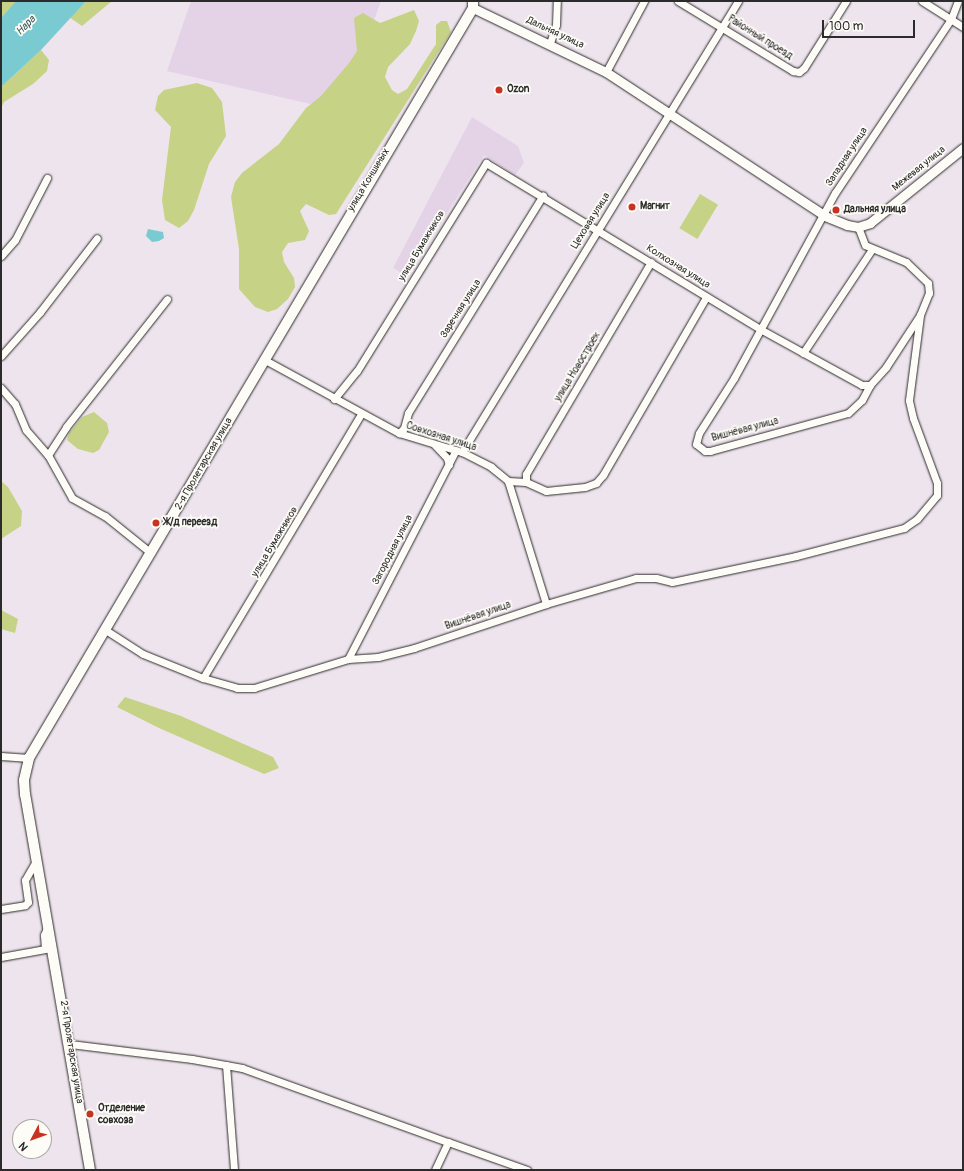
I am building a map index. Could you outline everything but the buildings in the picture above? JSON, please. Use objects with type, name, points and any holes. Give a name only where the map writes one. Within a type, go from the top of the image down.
[{"type":"main road","name":"улица Коншиных","points":[[265,360],[473,4]]},
{"type":"main road","name":"2-я Пролетарская улица","points":[[90,1170],[70,1044],[36,861],[24,780],[29,758],[104,629],[151,553],[265,360]]},
{"type":"street","points":[[550,43],[556,25],[557,1]]},
{"type":"street","points":[[606,72],[644,1]]},
{"type":"street","name":"Районный проезд","points":[[678,1],[722,26],[793,71],[799,72],[804,68],[846,1]]},
{"type":"street","name":"Цеховая улица","points":[[459,451],[670,114],[738,1]]},
{"type":"street","points":[[922,1],[963,27]]},
{"type":"street","name":"Западная улица","points":[[760,329],[825,216],[835,193],[951,19],[958,1]]},
{"type":"street","name":"Дальняя улица","points":[[473,4],[606,72],[825,216],[858,227]]},
{"type":"street","name":"Межевая улица","points":[[858,227],[870,223],[963,148]]},
{"type":"street","name":"Колхозная улица","points":[[486,163],[543,195],[760,329],[866,385]]},
{"type":"street","name":"улица Бумажников","points":[[334,399],[357,371],[486,163]]},
{"type":"street","points":[[1,256],[15,240],[47,178]]},
{"type":"street","name":"Заречная улица","points":[[399,433],[404,428],[408,413],[543,195]]},
{"type":"street","points":[[858,227],[860,238],[872,250],[906,262],[928,284],[929,293],[920,315],[886,367],[866,385]]},
{"type":"street","points":[[1,356],[40,312],[97,238]]},
{"type":"street","points":[[803,353],[872,250]]},
{"type":"street","name":"улица Новостроек","points":[[526,482],[526,474],[651,262]]},
{"type":"street","points":[[546,604],[508,480],[526,482],[546,491],[585,487],[596,483],[603,475],[706,297]]},
{"type":"street","points":[[48,455],[66,427],[167,299]]},
{"type":"street","name":"Вишнёвая улица","points":[[104,629],[143,654],[203,678],[237,688],[254,688],[348,659],[378,657],[414,648],[546,604],[636,578],[656,578],[672,582],[680,581],[876,537],[904,528],[916,519],[937,494],[937,483],[913,418],[909,400],[920,315]]},
{"type":"street","name":"Вишнёвая улица","points":[[760,329],[734,378],[699,433],[696,441],[697,447],[710,451],[848,413],[862,400],[866,385]]},
{"type":"street","name":"Совхозная улица","points":[[265,360],[361,414],[399,433],[459,451],[491,467],[508,480]]},
{"type":"street","points":[[1,388],[15,404],[26,430],[48,455],[72,498],[105,516],[151,553]]},
{"type":"street","name":"улица Бумажников","points":[[203,678],[361,414]]},
{"type":"street","points":[[433,443],[447,458],[449,465]]},
{"type":"street","name":"Загородная улица","points":[[348,659],[449,465],[459,451]]},
{"type":"street","points":[[1,756],[29,758]]},
{"type":"street","points":[[1,909],[25,905],[28,902],[25,880],[36,861]]},
{"type":"street","points":[[1,957],[44,949],[44,935],[48,927]]},
{"type":"street","points":[[70,1044],[242,1068],[527,1170]]},
{"type":"street","points":[[226,1065],[234,1170]]},
{"type":"street","points":[[435,1170],[448,1142]]},
{"type":"shaded area","points":[[191,1],[381,1],[341,111],[167,71]]},
{"type":"shaded area","points":[[472,117],[518,146],[524,163],[515,175],[484,155],[407,276],[393,268]]},
{"type":"green space","points":[[1,1],[16,1],[1,18]]},
{"type":"green space","points":[[86,1],[112,1],[82,26],[69,17]]},
{"type":"green space","points":[[414,10],[419,21],[416,31],[410,44],[388,67],[385,77],[392,90],[398,94],[407,89],[436,44],[436,25],[441,21],[447,21],[451,32],[336,214],[329,215],[306,204],[300,211],[309,231],[305,240],[288,243],[282,252],[284,262],[294,278],[295,287],[288,299],[277,309],[268,312],[255,307],[239,289],[239,249],[231,197],[235,182],[242,173],[279,144],[306,108],[321,96],[349,63],[357,51],[354,18],[363,13],[380,23]]},
{"type":"green space","points":[[41,50],[49,60],[47,71],[33,84],[4,102],[1,108],[1,87]]},
{"type":"green space","points":[[197,83],[212,88],[222,102],[226,136],[209,164],[194,210],[188,221],[179,228],[165,220],[162,200],[171,127],[155,110],[158,96],[164,90]]},
{"type":"green space","points":[[700,194],[718,205],[697,239],[679,228]]},
{"type":"green space","points":[[94,412],[107,423],[109,432],[99,450],[93,453],[78,449],[67,440],[69,433],[82,417]]},
{"type":"green space","points":[[1,481],[8,487],[22,511],[21,526],[1,539]]},
{"type":"green space","points":[[1,610],[18,619],[15,633],[1,629]]},
{"type":"green space","points":[[125,697],[181,716],[273,757],[279,768],[264,774],[159,728],[117,707]]},
{"type":"water","name":"Нара","points":[[16,1],[86,1],[41,50],[1,87],[1,18]]},
{"type":"water","points":[[148,229],[163,232],[164,238],[159,241],[152,242],[146,236]]},
{"type":"place","name":"Ozon","points":[[499,90]]},
{"type":"place","name":"Магнит","points":[[632,207]]},
{"type":"place","name":"Дальняя улица","points":[[836,210]]},
{"type":"place","name":"Ж/д переезд","points":[[156,523]]},
{"type":"place","name":"Отделение совхоза","points":[[90,1114]]}]
